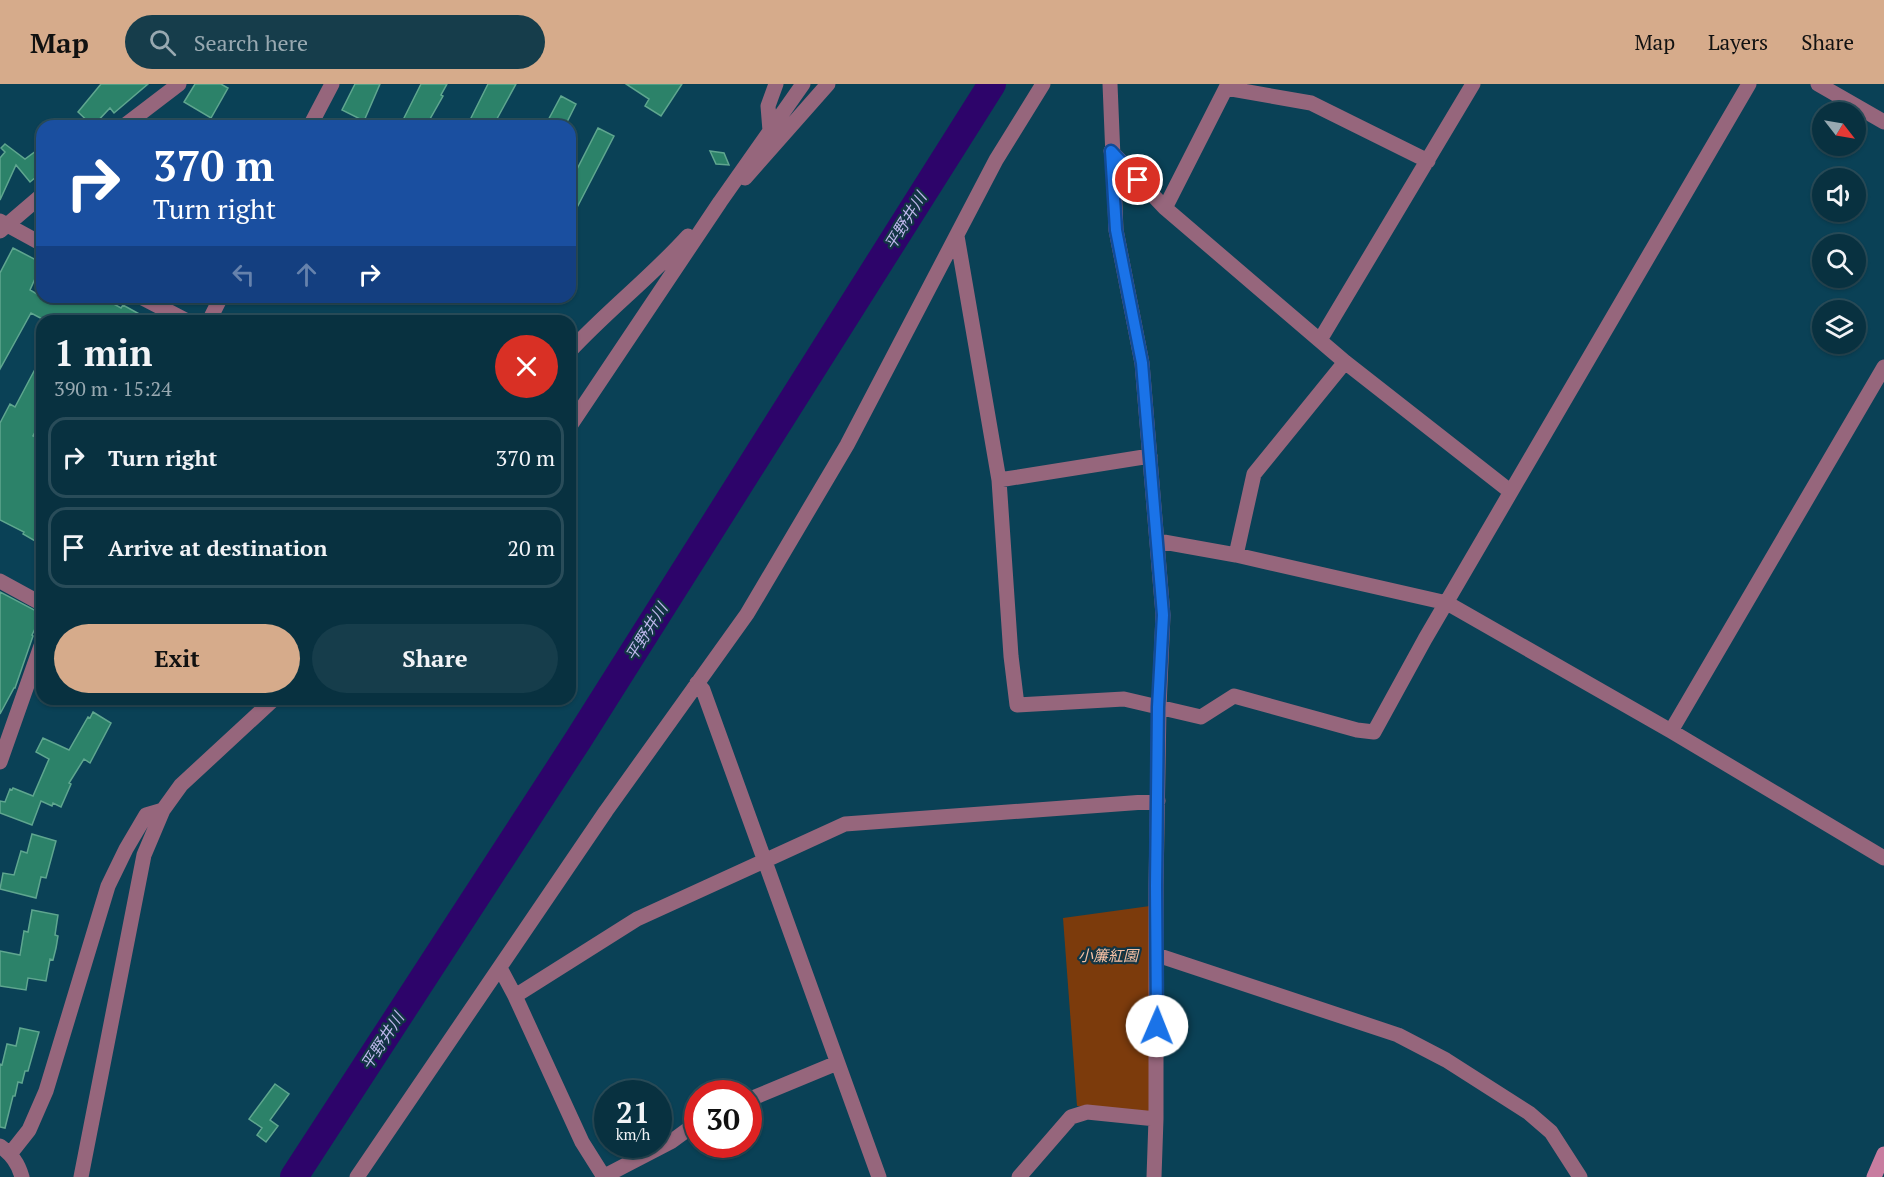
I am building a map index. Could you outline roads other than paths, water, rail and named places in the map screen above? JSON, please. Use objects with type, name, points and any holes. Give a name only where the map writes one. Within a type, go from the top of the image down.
[{"type":"main road","points":[[1874,1177],[1884,1156]]},
{"type":"street","points":[[132,120],[178,84]]},
{"type":"street","points":[[313,120],[332,84]]},
{"type":"street","points":[[770,131],[768,106],[776,84]]},
{"type":"street","points":[[576,417],[802,84]]},
{"type":"street","points":[[576,345],[662,265],[720,202],[756,168],[828,84]]},
{"type":"street","points":[[357,1177],[606,811],[747,614],[847,445],[996,160],[1042,84]]},
{"type":"street","points":[[1110,84],[1116,230],[1142,363],[1163,615],[1158,707],[1154,1177]]},
{"type":"street","points":[[1320,340],[1473,84]]},
{"type":"street","points":[[957,236],[999,480],[1011,656],[1017,705],[1124,699],[1201,717],[1234,696],[1358,730],[1374,732],[1749,84]]},
{"type":"street","points":[[1818,84],[1884,122]]},
{"type":"street","points":[[1165,208],[1227,86],[1311,104],[1428,161]]},
{"type":"street","points":[[1111,151],[1165,208],[1346,362],[1511,492]]},
{"type":"street","points":[[36,200],[2,226],[36,241]]},
{"type":"street","points":[[152,303],[176,315]]},
{"type":"street","points":[[1236,555],[1254,474],[1346,362]]},
{"type":"street","points":[[1671,731],[1884,367]]},
{"type":"street","points":[[999,480],[1150,456]]},
{"type":"street","points":[[1158,541],[1236,555],[1447,603],[1671,731],[1884,858]]},
{"type":"street","points":[[0,581],[36,601]]},
{"type":"street","points":[[0,762],[4,735],[36,658]]},
{"type":"street","points":[[697,684],[703,690],[879,1177]]},
{"type":"street","points":[[81,1177],[144,855],[163,810],[181,786],[268,705]]},
{"type":"street","points":[[515,996],[637,920],[845,825],[1158,801]]},
{"type":"street","points":[[22,1177],[19,1166],[5,1150],[29,1130],[46,1091],[108,886],[146,815],[163,810]]},
{"type":"street","points":[[1157,955],[1398,1035],[1446,1060],[1529,1113],[1551,1132],[1580,1177]]},
{"type":"street","points":[[500,968],[582,1142],[604,1177],[684,1132]]},
{"type":"street","points":[[762,1094],[837,1063]]},
{"type":"street","points":[[1019,1177],[1071,1117],[1087,1112],[1156,1119]]},
{"type":"waterway","name":"平野井川","points":[[294,1177],[578,740],[992,84]]},
{"type":"park label","name":"小簾紅園","points":[[1108,955]]}]
